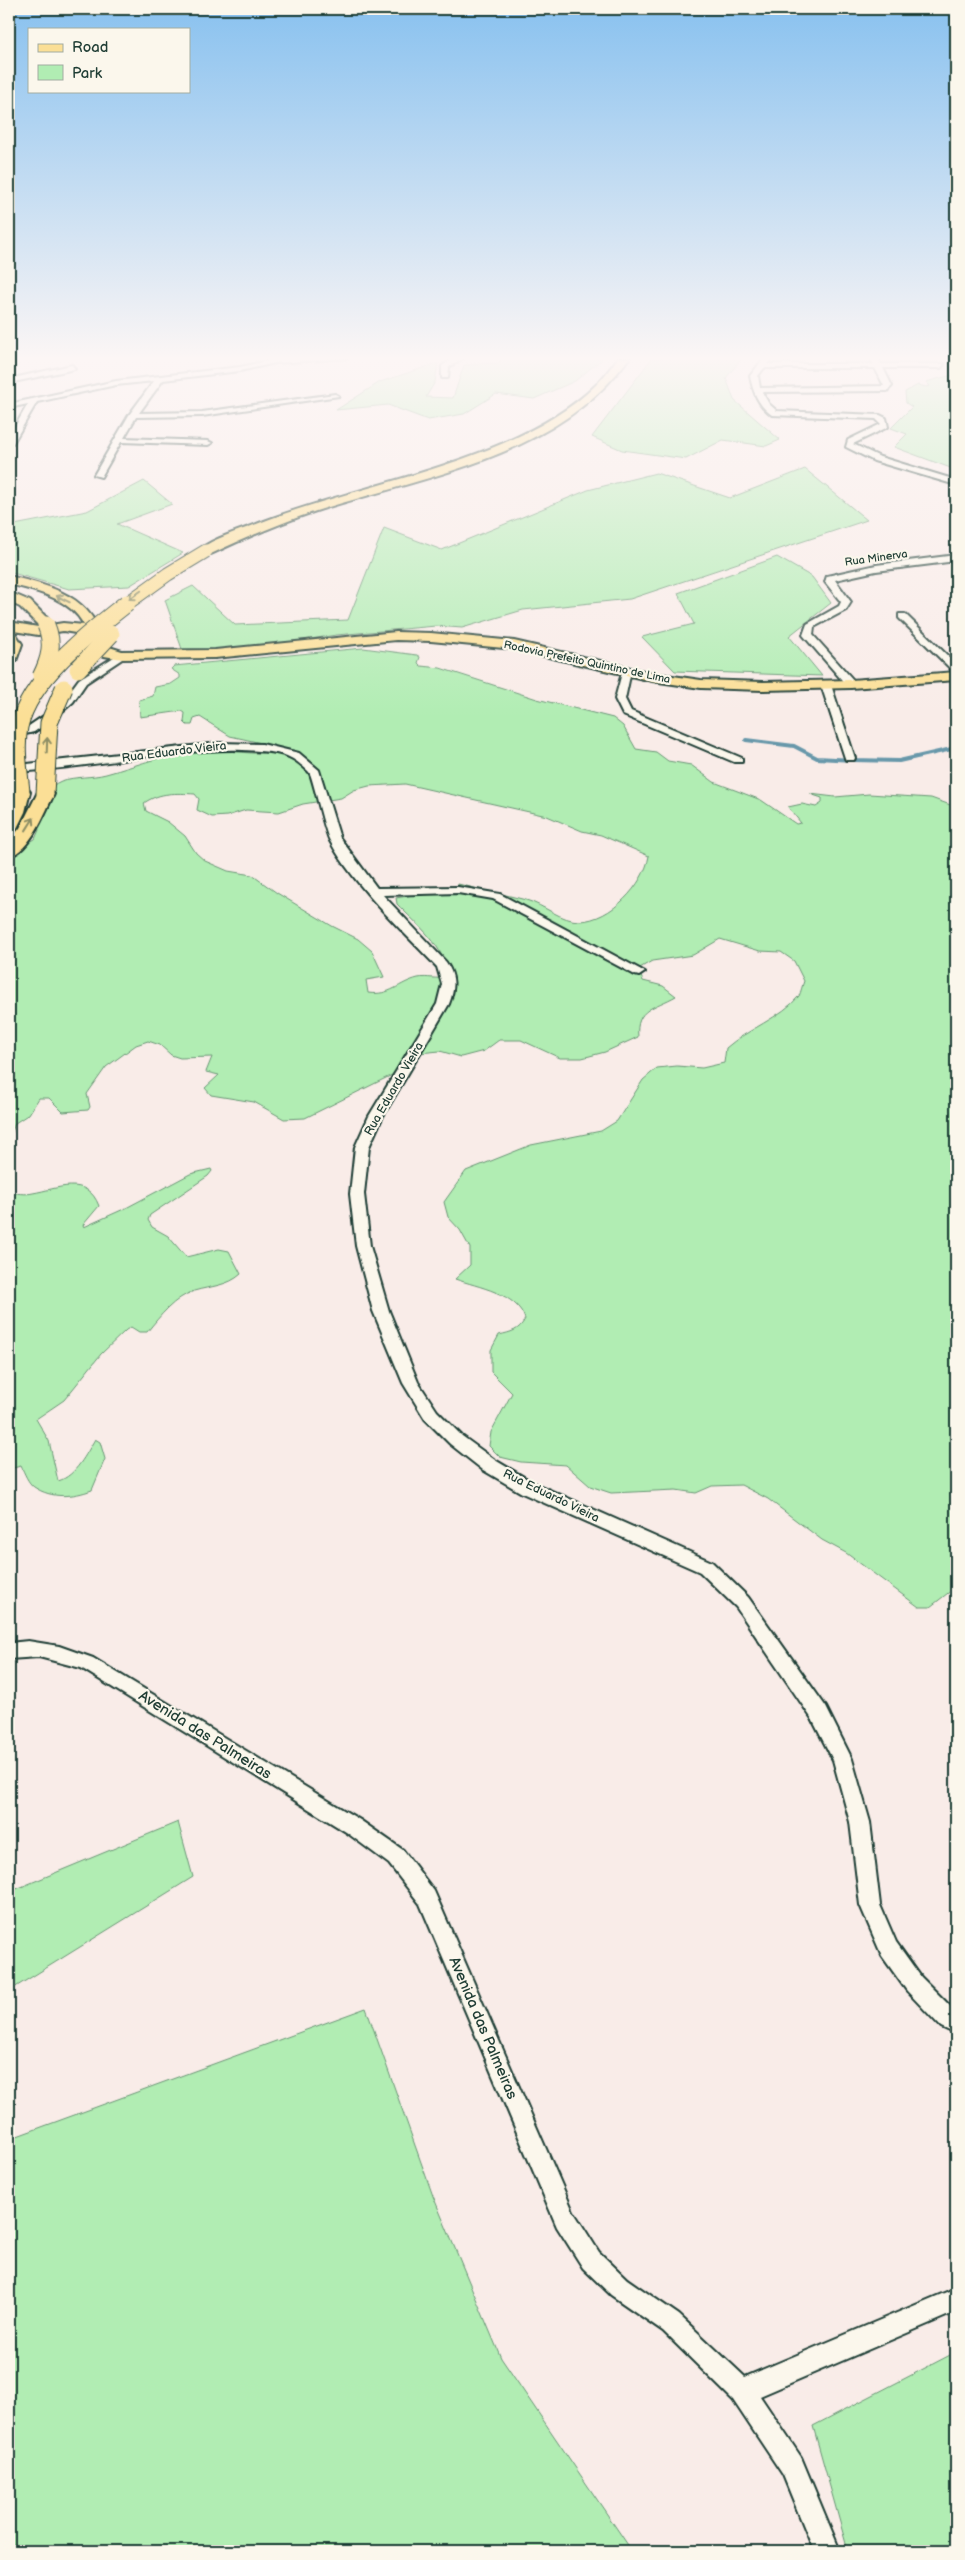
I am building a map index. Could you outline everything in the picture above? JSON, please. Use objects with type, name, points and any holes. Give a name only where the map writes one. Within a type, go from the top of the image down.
[{"type":"highway","points":[[9,851],[28,830],[45,794],[49,723],[64,688],[110,634],[170,585],[214,553],[284,518],[416,477]]},
{"type":"highway","points":[[34,690],[108,616],[173,570],[311,518],[437,477]]},
{"type":"highway","points":[[9,596],[25,604],[42,628],[51,634],[52,649],[50,659],[25,708],[19,727],[18,745],[21,792],[16,812],[9,828]]},
{"type":"main road","points":[[9,580],[45,590],[84,611],[96,633]]},
{"type":"main road","points":[[63,627],[84,611]]},
{"type":"main road","points":[[9,626],[63,627],[83,629],[96,633]]},
{"type":"main road","points":[[9,661],[12,639],[42,628]]},
{"type":"main road","name":"Rodovia Prefeito Quintino de Lima","points":[[96,633],[99,648],[109,653],[122,655],[215,654],[396,636],[431,637],[514,645],[626,671],[701,684],[763,686],[826,685],[956,676]]},
{"type":"street","points":[[935,477],[956,483]]},
{"type":"street","name":"Rua Minerva","points":[[851,684],[808,634],[810,626],[844,608],[846,602],[830,582],[830,578],[876,568],[956,558]]},
{"type":"street","points":[[902,616],[956,669]]},
{"type":"street","points":[[9,735],[30,730],[52,715],[69,700],[82,681],[122,655]]},
{"type":"street","points":[[626,671],[620,696],[622,708],[627,713],[738,760]]},
{"type":"street","points":[[826,685],[850,758]]},
{"type":"street","name":"Rua Eduardo Vieira","points":[[9,769],[54,767],[210,746],[238,745],[288,753],[304,762],[315,772],[334,838],[372,892],[442,965],[448,976],[449,987],[443,1004],[376,1116],[362,1147],[357,1194],[363,1246],[380,1311],[410,1384],[431,1415],[456,1440],[488,1465],[528,1488],[706,1567],[742,1602],[819,1713],[842,1759],[860,1822],[870,1905],[889,1949],[914,1984],[948,2020],[956,2024]]},
{"type":"street","points":[[372,892],[458,890],[496,896],[640,972]]},
{"type":"street","name":"Avenida das Palmeiras","points":[[9,1651],[20,1648],[66,1654],[87,1663],[353,1826],[396,1857],[427,1898],[565,2219],[591,2260],[619,2287],[671,2323],[742,2391],[792,2466],[827,2551]]},
{"type":"street","points":[[742,2391],[956,2300]]},
{"type":"green space","points":[[638,477],[669,477],[730,498],[783,477],[815,477],[867,520],[630,599],[523,610],[462,628],[436,626],[336,635],[215,654],[182,649],[165,600],[193,586],[235,625],[348,620],[384,528],[442,550],[588,490]]},
{"type":"green space","points":[[144,481],[172,504],[117,524],[183,553],[129,586],[69,589],[9,572],[9,526],[87,511]]},
{"type":"green space","points":[[777,557],[812,577],[831,603],[789,636],[822,676],[675,671],[642,637],[694,624],[678,593]]},
{"type":"green space","points":[[363,648],[417,655],[420,657],[418,663],[421,666],[440,668],[537,699],[613,718],[623,726],[636,749],[656,752],[668,761],[691,765],[714,782],[761,800],[796,824],[801,823],[788,807],[802,804],[816,807],[822,803],[822,798],[810,794],[835,797],[869,794],[931,798],[956,807],[956,1623],[952,1590],[930,1607],[919,1607],[846,1553],[822,1540],[768,1499],[741,1485],[712,1486],[696,1493],[676,1490],[611,1493],[590,1486],[566,1465],[521,1462],[500,1457],[489,1446],[491,1432],[512,1393],[491,1372],[491,1350],[499,1335],[517,1329],[525,1319],[521,1310],[505,1297],[485,1288],[455,1279],[470,1265],[470,1248],[460,1230],[448,1217],[444,1202],[466,1171],[531,1145],[601,1131],[617,1121],[643,1080],[657,1068],[677,1066],[702,1068],[724,1063],[726,1048],[743,1035],[774,1017],[792,1004],[799,996],[804,981],[794,961],[781,952],[760,951],[720,939],[693,955],[652,961],[638,969],[643,981],[663,986],[676,996],[643,1014],[638,1027],[638,1037],[605,1052],[582,1058],[560,1058],[521,1040],[499,1040],[484,1051],[461,1057],[440,1051],[419,1053],[402,1062],[392,1075],[305,1118],[284,1119],[254,1102],[211,1095],[205,1088],[219,1075],[206,1072],[212,1057],[180,1058],[171,1055],[160,1045],[148,1041],[136,1045],[106,1067],[87,1094],[90,1107],[88,1110],[63,1112],[49,1098],[39,1098],[29,1114],[15,1123],[10,1138],[9,1171],[9,868],[19,848],[35,839],[39,830],[31,810],[52,786],[72,778],[106,774],[168,756],[194,751],[280,752],[266,744],[230,736],[200,717],[194,719],[192,725],[187,725],[184,722],[185,713],[182,711],[140,717],[139,700],[153,696],[155,687],[171,684],[180,678],[180,675],[171,669],[174,666]],"holes":[[[405,784],[547,816],[582,831],[601,835],[649,856],[640,878],[624,899],[614,908],[603,914],[592,919],[580,921],[559,916],[526,900],[458,884],[458,887],[396,898],[397,904],[436,946],[442,956],[446,977],[418,978],[383,993],[368,993],[366,980],[384,977],[372,951],[358,939],[332,926],[277,893],[252,875],[228,871],[205,861],[196,853],[185,836],[168,822],[146,811],[144,803],[162,795],[195,794],[199,799],[197,810],[212,817],[227,816],[246,810],[279,812],[303,804],[341,798],[354,790],[369,786]]]},
{"type":"green space","points":[[211,1169],[212,1171],[208,1176],[150,1215],[148,1220],[152,1227],[168,1236],[186,1257],[219,1249],[229,1251],[241,1274],[231,1281],[194,1291],[180,1298],[168,1308],[147,1332],[139,1332],[131,1327],[126,1330],[101,1354],[64,1400],[36,1419],[49,1441],[58,1481],[75,1469],[95,1439],[100,1442],[105,1459],[92,1490],[63,1496],[41,1491],[30,1483],[21,1466],[9,1469],[9,1192],[30,1194],[70,1186],[87,1190],[94,1196],[99,1206],[83,1225],[84,1227],[126,1208],[190,1174]]},
{"type":"green space","points":[[178,1822],[193,1877],[9,1991],[9,1892]]},
{"type":"green space","points":[[366,2008],[433,2196],[501,2358],[632,2551],[9,2551],[9,2139]]},
{"type":"green space","points":[[956,2352],[956,2551],[848,2551],[813,2426]]},
{"type":"waterway","points":[[746,740],[794,746],[817,758],[853,760],[899,761],[956,748]]}]
